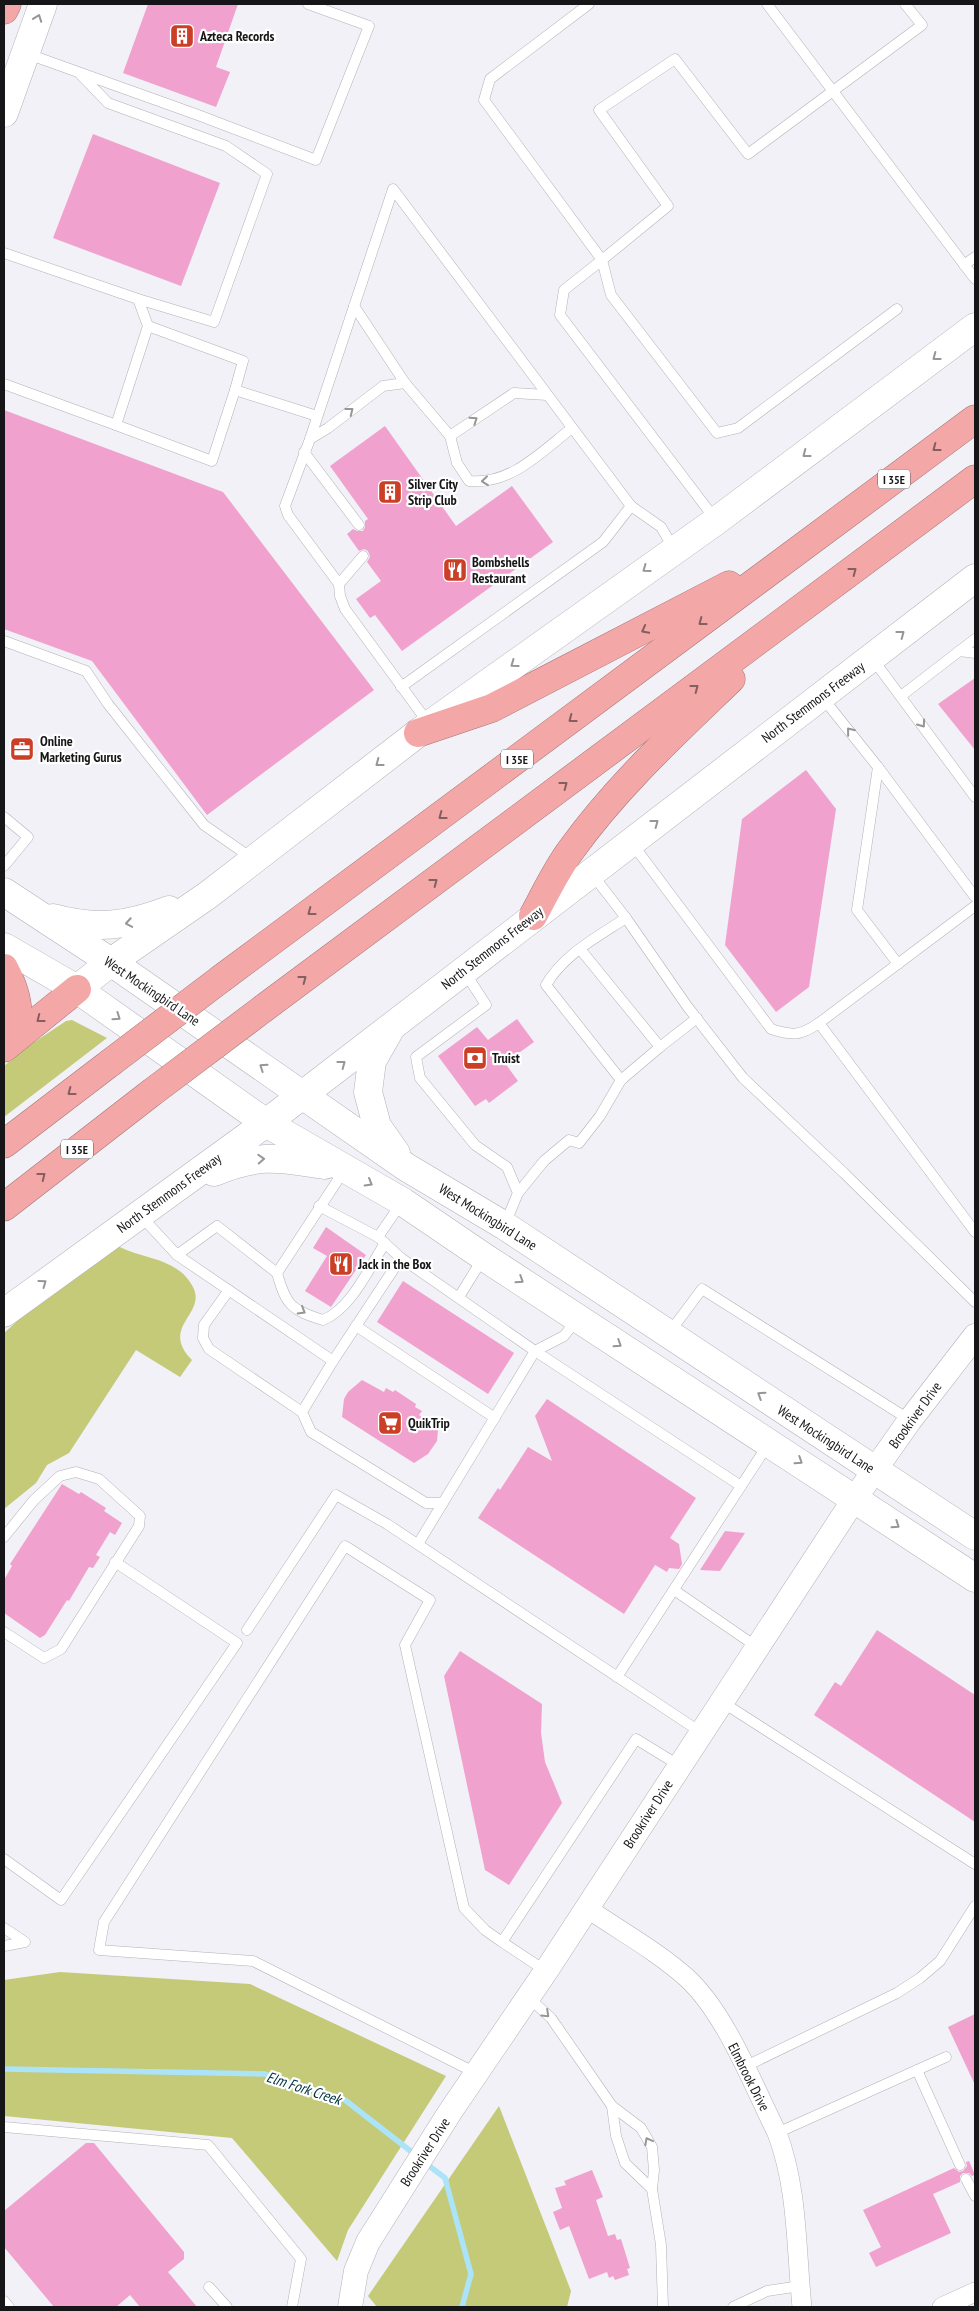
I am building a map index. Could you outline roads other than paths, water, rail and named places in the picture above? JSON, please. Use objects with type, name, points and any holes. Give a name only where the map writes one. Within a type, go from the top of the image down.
[{"type":"highway","points":[[4,10],[6,4]]},
{"type":"highway","name":"I 35E","points":[[4,1144],[222,978],[975,418]]},
{"type":"highway","name":"I 35E","points":[[4,1206],[264,1008],[975,479]]},
{"type":"highway","points":[[424,729],[492,708],[622,642],[812,540]]},
{"type":"highway","points":[[533,916],[570,850],[610,802],[652,755],[814,600]]},
{"type":"highway","points":[[4,968],[12,983],[17,1005],[16,1027],[5,1047]]},
{"type":"highway","points":[[5,1047],[77,989]]},
{"type":"main road","points":[[4,113],[43,4]]},
{"type":"main road","points":[[77,989],[111,962],[208,894],[424,729],[674,549],[716,521],[975,328]]},
{"type":"main road","name":"North Stemmons Freeway","points":[[4,1312],[266,1123],[590,872],[975,578]]},
{"type":"main road","name":"West Mockingbird Lane","points":[[4,892],[111,962],[304,1094],[406,1167],[504,1226],[975,1536]]},
{"type":"main road","points":[[29,909],[77,924],[104,926],[139,921],[208,894]]},
{"type":"main road","points":[[4,947],[77,989],[266,1123],[403,1202],[975,1578]]},
{"type":"main road","points":[[392,1026],[372,1061],[368,1092],[377,1126],[406,1167]]},
{"type":"main road","points":[[167,1194],[215,1171],[246,1160],[284,1158],[342,1168]]},
{"type":"main road","points":[[484,1257],[504,1226]]},
{"type":"street","name":"Brookriver Drive","points":[[350,2307],[356,2271],[368,2242],[450,2112],[546,1971],[855,1498],[910,1420],[975,1336]]},
{"type":"street","name":"Elmbrook Drive","points":[[586,1908],[665,1960],[688,1980],[723,2026],[777,2132],[784,2151],[791,2184],[802,2307]]},
{"type":"street","points":[[942,2307],[975,2292]]},
{"type":"lane","points":[[25,53],[316,160],[369,26],[308,4]]},
{"type":"lane","points":[[589,4],[490,79],[484,100],[602,260],[610,295],[717,434],[738,428],[897,308]]},
{"type":"lane","points":[[767,4],[975,279]]},
{"type":"lane","points":[[716,521],[560,315],[564,290],[668,206],[600,110],[675,58],[748,154],[922,24],[905,4]]},
{"type":"lane","points":[[4,252],[138,299],[214,322],[266,174],[226,146],[108,102],[78,72]]},
{"type":"lane","points":[[424,729],[401,687],[345,609],[340,596],[339,584],[284,506],[310,439],[393,189],[631,506],[662,527],[674,549]]},
{"type":"lane","points":[[964,265],[975,257]]},
{"type":"lane","points":[[116,425],[148,326],[138,299]]},
{"type":"lane","points":[[354,306],[404,383],[450,436],[457,463],[469,481],[483,482],[507,477],[572,428]]},
{"type":"lane","points":[[4,384],[212,461],[236,390],[243,360],[148,326]]},
{"type":"lane","points":[[310,439],[328,428],[383,386],[404,383]]},
{"type":"lane","points":[[236,390],[317,416]]},
{"type":"lane","points":[[450,436],[514,393],[547,395]]},
{"type":"lane","points":[[304,452],[359,525]]},
{"type":"lane","points":[[401,687],[603,542],[631,506]]},
{"type":"lane","points":[[339,584],[362,556]]},
{"type":"lane","points":[[901,696],[975,638]]},
{"type":"lane","points":[[4,640],[86,671],[108,704],[204,825],[253,859]]},
{"type":"lane","points":[[959,651],[975,653]]},
{"type":"lane","points":[[872,657],[975,797]]},
{"type":"lane","points":[[821,696],[878,767],[975,897]]},
{"type":"lane","points":[[878,767],[857,910],[898,964]]},
{"type":"lane","points":[[4,817],[28,837],[4,866]]},
{"type":"lane","points":[[631,841],[771,1029],[789,1035],[804,1033],[819,1023],[975,906]]},
{"type":"lane","points":[[590,872],[743,1078],[844,1172],[975,1302]]},
{"type":"lane","points":[[620,1080],[546,986],[554,970],[580,949],[626,918]]},
{"type":"lane","points":[[580,949],[660,1047]]},
{"type":"lane","points":[[464,970],[486,1006],[416,1057],[420,1078],[475,1145],[508,1167],[518,1193]]},
{"type":"lane","points":[[504,1226],[518,1193],[544,1161],[569,1140],[579,1143],[600,1116],[620,1080],[697,1018]]},
{"type":"lane","points":[[819,1023],[975,1232]]},
{"type":"lane","points":[[277,1272],[342,1168]]},
{"type":"lane","points":[[178,1255],[217,1226],[277,1272],[283,1296],[301,1313],[323,1320],[335,1315],[347,1302],[403,1202]]},
{"type":"lane","points":[[319,1206],[382,1240],[401,1258],[535,1351],[741,1486]]},
{"type":"lane","points":[[139,1214],[178,1255],[333,1361]]},
{"type":"lane","points":[[458,1297],[484,1257]]},
{"type":"lane","points":[[302,1412],[333,1361],[401,1258]]},
{"type":"lane","points":[[668,1334],[702,1289],[910,1420]]},
{"type":"lane","points":[[229,1290],[204,1325],[203,1338],[209,1349],[302,1412],[311,1432],[426,1503],[443,1503]]},
{"type":"lane","points":[[418,1544],[535,1351],[564,1336],[577,1318]]},
{"type":"lane","points":[[356,1326],[495,1418]]},
{"type":"lane","points":[[617,1677],[770,1442]]},
{"type":"lane","points":[[4,1537],[34,1500],[60,1476],[76,1472],[99,1479],[140,1516],[139,1526],[60,1649],[44,1658],[4,1632]]},
{"type":"lane","points":[[247,1630],[336,1494],[418,1544],[702,1733]]},
{"type":"lane","points":[[476,2073],[253,1961],[99,1950],[104,1922],[346,1546],[430,1600],[405,1645],[464,1908],[485,1930],[546,1971]]},
{"type":"lane","points":[[4,1859],[61,1900],[237,1643],[115,1562]]},
{"type":"lane","points":[[674,1590],[758,1648]]},
{"type":"lane","points":[[722,1702],[975,1864]]},
{"type":"lane","points":[[502,1942],[636,1739],[680,1766]]},
{"type":"lane","points":[[744,2067],[897,1993],[920,1978],[940,1961],[975,1906]]},
{"type":"lane","points":[[4,1928],[25,1942],[4,1946]]},
{"type":"lane","points":[[528,1997],[551,2018],[612,2106],[641,2128],[652,2147],[654,2170],[652,2188],[661,2245],[663,2307]]},
{"type":"lane","points":[[777,2132],[946,2057]]},
{"type":"lane","points":[[917,2070],[960,2165]]},
{"type":"lane","points":[[612,2106],[616,2136],[625,2163],[652,2188]]},
{"type":"lane","points":[[4,2127],[208,2145],[300,2258],[292,2307]]},
{"type":"lane","points":[[966,2179],[974,2194]]},
{"type":"lane","points":[[733,2307],[767,2291],[800,2286]]},
{"type":"lane","points":[[209,2287],[227,2307]]},
{"type":"lane","points":[[4,2300],[9,2307]]},
{"type":"waterway","name":"Elm Fork Creek","points":[[4,2069],[265,2074],[345,2100],[417,2156]]},
{"type":"waterway","name":"Elm Fork Creek","points":[[424,2162],[445,2178],[471,2274],[462,2307]]},
{"type":"place","name":"Azteca Records","points":[[182,36]]},
{"type":"place","name":"Silver City Strip Club","points":[[390,492]]},
{"type":"place","name":"Bombshells Restaurant","points":[[455,570]]},
{"type":"place","name":"Online Marketing Gurus","points":[[22,749]]},
{"type":"place","name":"Truist","points":[[475,1058]]},
{"type":"place","name":"Jack in the Box","points":[[341,1264]]},
{"type":"place","name":"QuikTrip","points":[[390,1423]]}]
